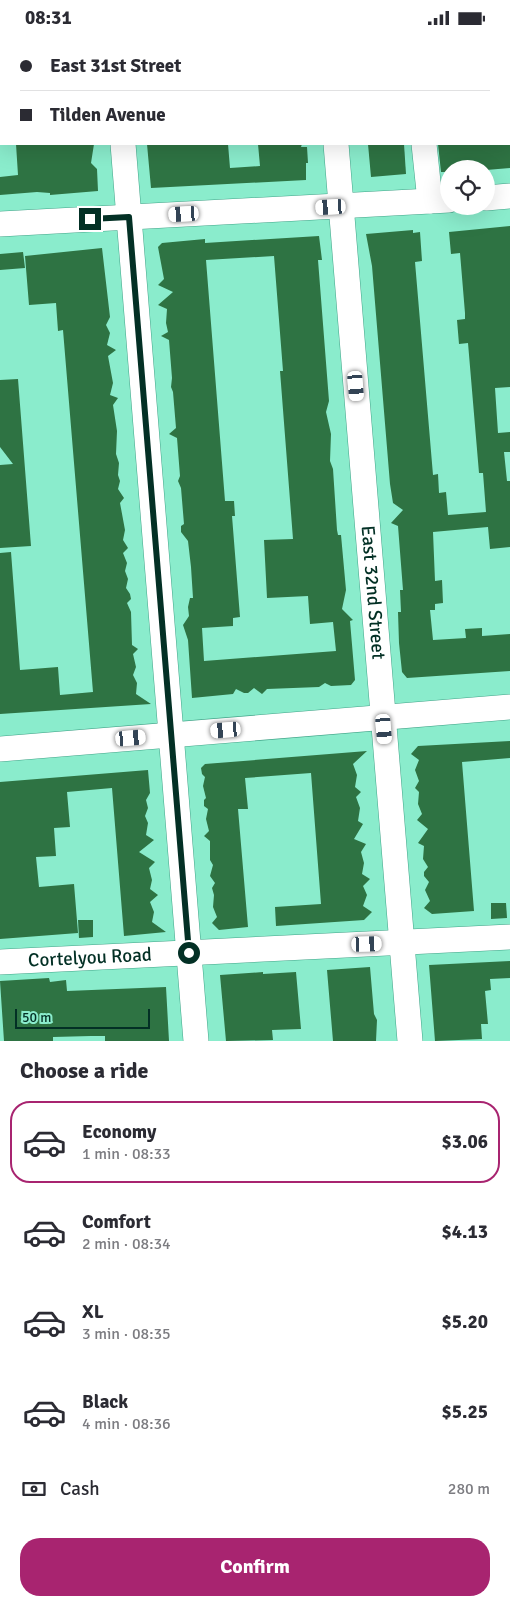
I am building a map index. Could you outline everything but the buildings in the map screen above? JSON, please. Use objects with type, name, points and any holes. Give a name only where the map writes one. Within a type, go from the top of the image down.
[{"type":"street","points":[[122,145],[196,1041]]},
{"type":"street","name":"East 32nd Street","points":[[336,145],[410,1041]]},
{"type":"street","points":[[0,224],[439,200],[424,145]]},
{"type":"street","points":[[495,198],[510,197]]},
{"type":"street","points":[[0,749],[510,707]]},
{"type":"street","name":"Cortelyou Road","points":[[0,962],[510,937]]},
{"type":"route","points":[[90,219],[129,217],[189,953]]}]
